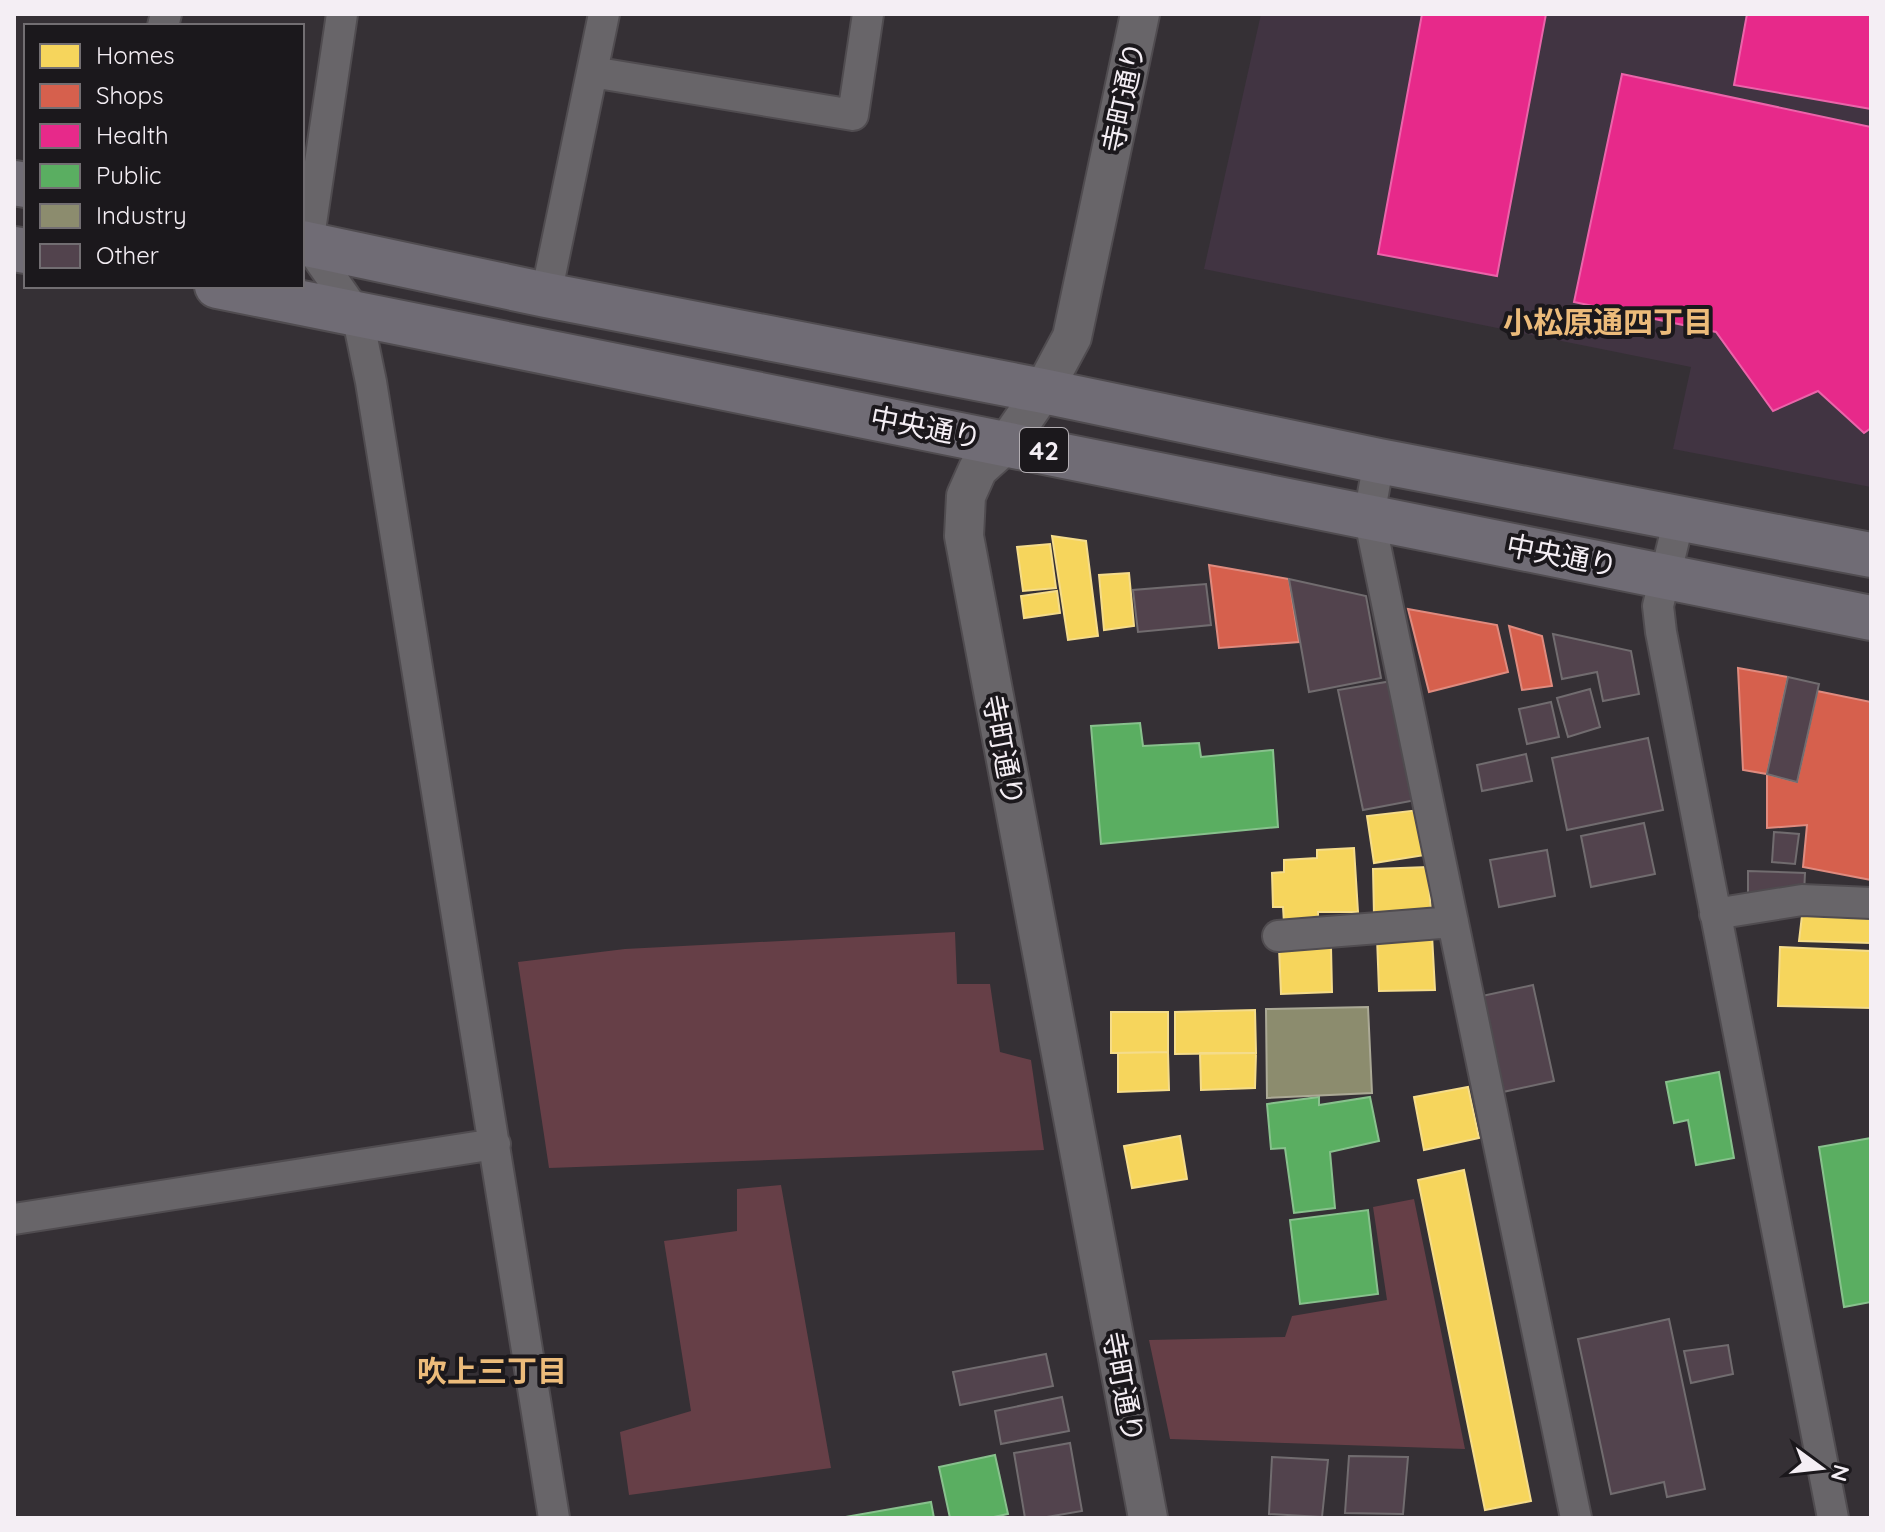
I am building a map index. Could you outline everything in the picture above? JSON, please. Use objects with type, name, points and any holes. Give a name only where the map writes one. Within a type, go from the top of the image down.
[{"type":"highway","name":"中央通り","points":[[305,244],[1379,461],[1871,555]]},
{"type":"highway","name":"中央通り","points":[[227,288],[1871,618]]},
{"type":"street","points":[[342,14],[305,244],[357,314],[371,382],[554,1518]]},
{"type":"street","points":[[546,295],[604,14]]},
{"type":"street","points":[[592,72],[853,115],[868,14]]},
{"type":"street","name":"寺町通り","points":[[1140,14],[1072,337],[1043,391],[1007,443],[978,469],[966,496],[964,536],[1148,1518]]},
{"type":"street","points":[[1379,461],[1369,516],[1576,1518]]},
{"type":"street","points":[[1679,519],[1658,606],[1661,632],[1833,1518]]},
{"type":"street","points":[[1715,914],[1802,900],[1871,903]]},
{"type":"street","points":[[1278,936],[1453,922]]},
{"type":"street","points":[[14,1219],[495,1144]]},
{"type":"shaded area","points":[[1261,14],[1871,14],[1871,487],[1673,449],[1691,367],[1204,269]]},
{"type":"shaded area","points":[[955,932],[957,984],[990,984],[1000,1052],[1031,1060],[1044,1150],[549,1168],[518,962],[625,949]]},
{"type":"shaded area","points":[[781,1185],[831,1468],[629,1495],[620,1432],[691,1411],[664,1241],[737,1231],[737,1189]]},
{"type":"shaded area","points":[[1414,1199],[1465,1449],[1170,1439],[1149,1340],[1285,1337],[1292,1316],[1387,1300],[1373,1207]]},
{"type":"building: Homes","points":[[1052,536],[1086,541],[1098,636],[1068,640]]},
{"type":"building: Homes","points":[[1050,544],[1056,588],[1023,591],[1017,547]]},
{"type":"building: Homes","points":[[1129,573],[1134,626],[1104,630],[1099,575]]},
{"type":"building: Homes","points":[[1057,591],[1060,613],[1024,618],[1021,596]]},
{"type":"building: Homes","points":[[1419,810],[1425,855],[1374,863],[1367,816]]},
{"type":"building: Homes","points":[[1354,848],[1358,912],[1318,912],[1318,922],[1284,923],[1283,907],[1273,907],[1272,873],[1284,872],[1284,860],[1317,858],[1317,850]]},
{"type":"building: Homes","points":[[1428,867],[1431,913],[1374,915],[1373,869]]},
{"type":"building: Homes","points":[[1803,907],[1871,909],[1871,943],[1799,941]]},
{"type":"building: Homes","points":[[1432,935],[1435,990],[1379,991],[1377,937]]},
{"type":"building: Homes","points":[[1331,947],[1332,992],[1281,994],[1279,948]]},
{"type":"building: Homes","points":[[1780,947],[1871,951],[1871,1008],[1778,1006]]},
{"type":"building: Homes","points":[[1255,1010],[1256,1053],[1175,1054],[1175,1012]]},
{"type":"building: Homes","points":[[1111,1012],[1168,1012],[1168,1052],[1111,1053]]},
{"type":"building: Homes","points":[[1168,1052],[1169,1090],[1118,1092],[1118,1053]]},
{"type":"building: Homes","points":[[1200,1053],[1256,1053],[1255,1088],[1201,1090]]},
{"type":"building: Homes","points":[[1468,1087],[1479,1138],[1424,1150],[1414,1097]]},
{"type":"building: Homes","points":[[1180,1136],[1187,1179],[1132,1188],[1124,1146]]},
{"type":"building: Homes","points":[[1464,1170],[1531,1501],[1485,1510],[1418,1180]]},
{"type":"building: Shops","points":[[1209,565],[1289,579],[1299,642],[1219,648]]},
{"type":"building: Shops","points":[[1408,609],[1497,625],[1508,672],[1429,692]]},
{"type":"building: Shops","points":[[1509,626],[1542,636],[1552,686],[1522,690]]},
{"type":"building: Shops","points":[[1738,668],[1788,677],[1767,774],[1743,770]]},
{"type":"building: Shops","points":[[1817,691],[1871,702],[1871,880],[1803,867],[1807,825],[1767,828],[1767,774],[1797,782]]},
{"type":"building: Health","points":[[1422,14],[1546,14],[1497,276],[1378,254]]},
{"type":"building: Health","points":[[1747,14],[1871,14],[1871,109],[1734,85]]},
{"type":"building: Health","points":[[1622,74],[1871,127],[1871,428],[1864,433],[1818,391],[1773,411],[1716,332],[1574,302]]},
{"type":"building: Public","points":[[1140,723],[1143,746],[1199,743],[1201,757],[1273,750],[1278,827],[1101,844],[1091,726]]},
{"type":"building: Public","points":[[1719,1072],[1734,1158],[1696,1165],[1688,1120],[1674,1123],[1666,1082]]},
{"type":"building: Public","points":[[1319,1097],[1319,1105],[1370,1097],[1379,1141],[1330,1152],[1335,1208],[1294,1213],[1285,1148],[1271,1149],[1267,1104]]},
{"type":"building: Public","points":[[1871,1138],[1871,1302],[1844,1307],[1819,1147]]},
{"type":"building: Public","points":[[1368,1210],[1378,1294],[1300,1304],[1290,1220]]},
{"type":"building: Public","points":[[995,1455],[1008,1514],[989,1518],[950,1518],[939,1467]]},
{"type":"building: Public","points":[[931,1502],[934,1518],[845,1518],[845,1517]]},
{"type":"building: Industry","points":[[1368,1007],[1372,1093],[1267,1098],[1266,1009]]},
{"type":"building: Other","points":[[1289,579],[1366,596],[1381,678],[1309,692]]},
{"type":"building: Other","points":[[1206,584],[1211,625],[1138,632],[1133,590]]},
{"type":"building: Other","points":[[1553,634],[1631,651],[1639,694],[1603,701],[1597,672],[1562,679]]},
{"type":"building: Other","points":[[1788,677],[1819,684],[1797,782],[1767,774]]},
{"type":"building: Other","points":[[1392,681],[1416,800],[1363,810],[1338,690]]},
{"type":"building: Other","points":[[1590,689],[1600,727],[1568,737],[1557,698]]},
{"type":"building: Other","points":[[1551,702],[1559,737],[1527,744],[1519,709]]},
{"type":"building: Other","points":[[1648,738],[1663,810],[1567,830],[1552,758]]},
{"type":"building: Other","points":[[1526,754],[1532,781],[1482,791],[1477,765]]},
{"type":"building: Other","points":[[1644,823],[1655,874],[1591,887],[1581,836]]},
{"type":"building: Other","points":[[1774,832],[1799,834],[1795,864],[1772,862]]},
{"type":"building: Other","points":[[1547,850],[1555,896],[1499,907],[1490,860]]},
{"type":"building: Other","points":[[1748,871],[1805,873],[1804,894],[1748,894]]},
{"type":"building: Other","points":[[1533,985],[1554,1081],[1503,1092],[1482,996]]},
{"type":"building: Other","points":[[1669,1319],[1705,1489],[1667,1497],[1664,1482],[1611,1494],[1578,1339]]},
{"type":"building: Other","points":[[1728,1345],[1733,1374],[1691,1383],[1684,1351]]},
{"type":"building: Other","points":[[1046,1354],[1053,1386],[960,1405],[953,1372]]},
{"type":"building: Other","points":[[1062,1397],[1069,1431],[1001,1444],[995,1411]]},
{"type":"building: Other","points":[[1070,1443],[1082,1511],[1025,1518],[1014,1453]]},
{"type":"building: Other","points":[[1349,1456],[1408,1457],[1403,1514],[1345,1513]]},
{"type":"building: Other","points":[[1272,1457],[1328,1460],[1322,1517],[1269,1514]]},
{"type":"district","name":"小松原通四丁目","points":[[1608,322]]},
{"type":"district","name":"吹上三丁目","points":[[492,1371]]}]
